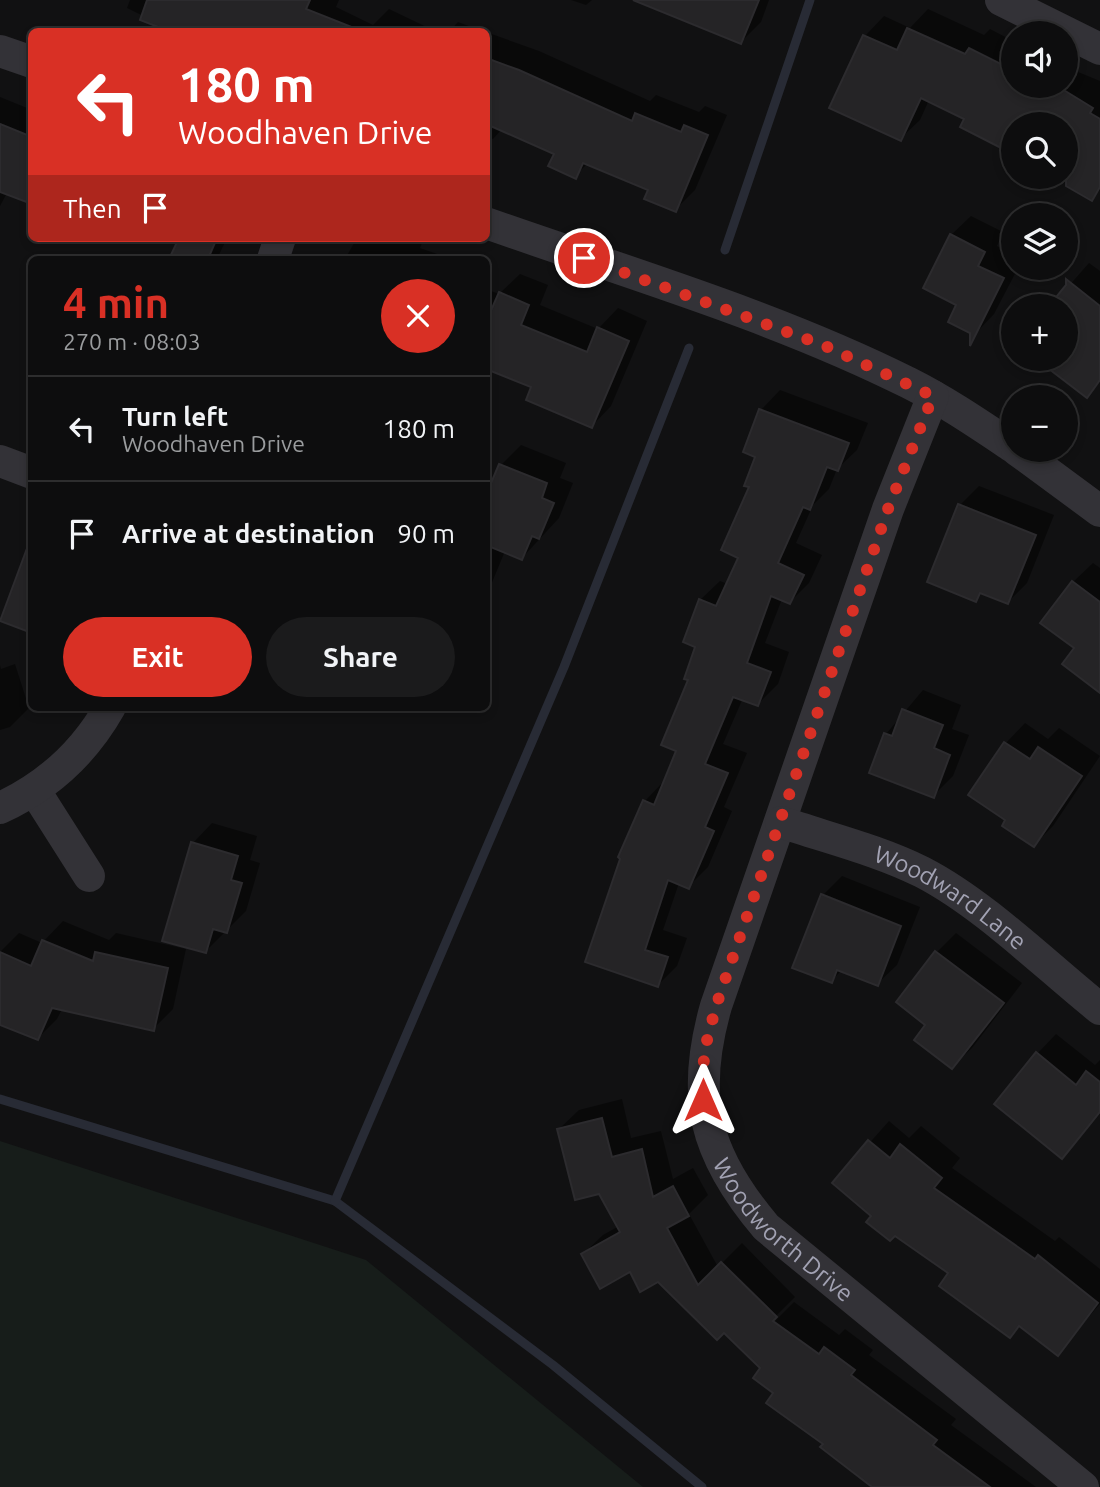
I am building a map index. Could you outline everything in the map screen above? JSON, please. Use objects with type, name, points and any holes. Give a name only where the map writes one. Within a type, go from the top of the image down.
[{"type":"street","points":[[1001,0],[1100,49]]},
{"type":"street","points":[[0,51],[28,61]]},
{"type":"street","points":[[490,224],[780,327],[861,360],[933,396],[1001,439]]},
{"type":"street","name":"Woodworth Drive","points":[[933,396],[888,509],[716,1006],[704,1052],[703,1100],[720,1156],[742,1195],[766,1227],[1083,1487]]},
{"type":"street","points":[[0,461],[28,471]]},
{"type":"street","points":[[1037,462],[1096,499]]},
{"type":"street","points":[[0,808],[35,791],[79,752],[107,711]]},
{"type":"street","points":[[35,791],[89,876]]},
{"type":"street","name":"Woodward Lane","points":[[781,822],[890,858],[935,879],[965,899],[1100,1009]]},
{"type":"shaded area","points":[[0,1141],[366,1260],[643,1487],[0,1487]]},
{"type":"building","points":[[147,0],[310,0],[306,9],[354,28],[161,28],[140,20]]},
{"type":"building","points":[[633,0],[759,0],[741,44]]},
{"type":"building","points":[[907,28],[965,54],[969,48],[1001,64],[1001,98],[1077,98],[1093,108],[1090,113],[1100,119],[1100,187],[1092,201],[1071,189],[1078,189],[1078,112],[1001,112],[1001,148],[960,127],[964,119],[921,98],[901,141],[829,108],[863,35],[897,50]]},
{"type":"building","points":[[490,59],[632,121],[635,113],[681,132],[684,125],[708,135],[676,212],[644,199],[648,190],[583,163],[576,179],[548,166],[554,154],[490,126]]},
{"type":"building","points":[[0,124],[28,135],[28,202],[0,192]]},
{"type":"building","points":[[950,234],[985,252],[978,266],[1003,280],[970,346],[970,333],[948,322],[956,305],[923,288]]},
{"type":"building","points":[[177,242],[215,242],[209,256],[170,256]]},
{"type":"building","points":[[1067,280],[1100,306],[1100,380],[1087,398],[1078,391],[1078,385],[1070,385],[1052,371],[1078,371],[1078,294],[1059,294]]},
{"type":"building","points":[[499,292],[529,305],[521,325],[587,352],[597,327],[629,341],[592,428],[526,400],[531,387],[490,371],[490,313]]},
{"type":"building","points":[[759,409],[849,443],[838,471],[827,467],[810,510],[803,507],[778,563],[804,575],[790,604],[771,596],[747,663],[771,672],[758,706],[733,697],[705,764],[728,773],[705,827],[714,831],[689,889],[668,880],[645,950],[668,957],[658,987],[585,962],[620,859],[618,857],[643,800],[654,805],[676,751],[661,745],[688,680],[684,679],[695,647],[683,642],[699,599],[716,606],[738,558],[721,550],[749,487],[744,486],[755,457],[743,452]]},
{"type":"building","points":[[499,464],[547,483],[542,498],[554,503],[539,539],[532,536],[522,560],[490,547],[490,485]]},
{"type":"building","points":[[958,504],[1036,535],[1008,604],[980,593],[976,602],[927,582]]},
{"type":"building","points":[[28,546],[28,632],[0,621]]},
{"type":"building","points":[[1072,581],[1100,602],[1100,693],[1062,664],[1074,648],[1040,623]]},
{"type":"building","points":[[902,709],[943,725],[934,748],[950,755],[934,798],[869,773],[884,733],[892,736]]},
{"type":"building","points":[[1004,742],[1030,759],[1038,747],[1082,776],[1034,847],[1002,826],[1005,820],[968,795]]},
{"type":"building","points":[[191,842],[238,856],[231,880],[242,883],[227,933],[213,929],[206,953],[162,941]]},
{"type":"building","points":[[821,894],[901,926],[878,986],[837,970],[832,983],[792,968]]},
{"type":"building","points":[[42,940],[93,961],[95,952],[168,968],[154,1031],[52,1008],[38,1040],[0,1025],[0,952],[31,966]]},
{"type":"building","points":[[935,951],[1004,1003],[952,1069],[914,1040],[925,1025],[896,1002]]},
{"type":"building","points":[[1036,1052],[1076,1085],[1086,1071],[1100,1082],[1100,1112],[1062,1159],[994,1104]]},
{"type":"building","points":[[602,1118],[612,1157],[642,1149],[653,1197],[673,1186],[689,1216],[667,1228],[698,1285],[721,1262],[777,1317],[773,1321],[819,1354],[824,1347],[855,1370],[851,1375],[937,1440],[933,1445],[990,1487],[872,1487],[820,1447],[823,1444],[766,1403],[773,1393],[753,1378],[760,1368],[724,1333],[717,1340],[658,1282],[640,1292],[630,1272],[600,1289],[581,1254],[620,1232],[599,1194],[575,1200],[557,1129]]},
{"type":"building","points":[[868,1140],[890,1158],[900,1144],[942,1178],[934,1188],[1035,1259],[1038,1255],[1098,1303],[1058,1356],[1019,1326],[1010,1338],[939,1286],[948,1273],[895,1236],[890,1241],[866,1222],[871,1216],[832,1183]]},
{"type":"waterway","points":[[725,250],[810,0]]},
{"type":"waterway","points":[[335,1201],[564,667],[689,348]]},
{"type":"waterway","points":[[0,1099],[335,1201],[553,1365],[702,1487]]},
{"type":"route","points":[[584,258],[780,327],[861,360],[933,396],[888,509],[716,1006],[704,1052],[701,1087],[703,1100]]}]
